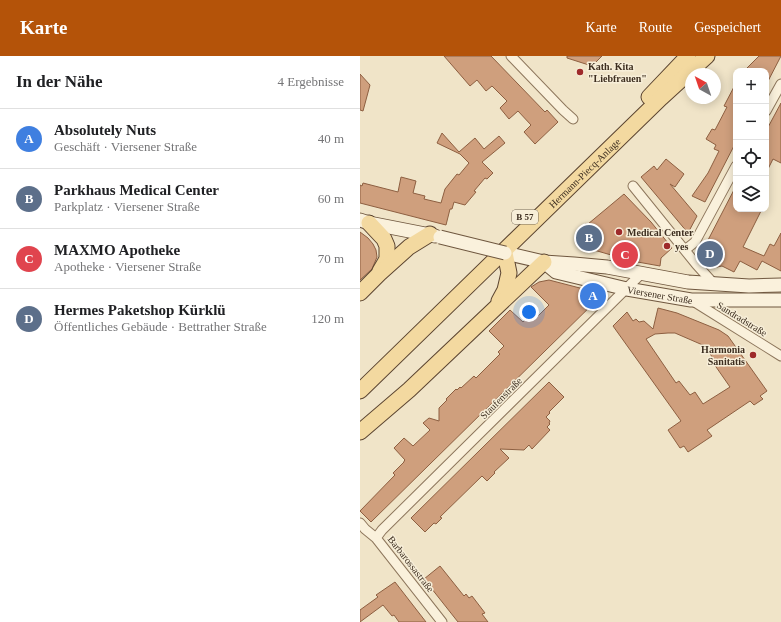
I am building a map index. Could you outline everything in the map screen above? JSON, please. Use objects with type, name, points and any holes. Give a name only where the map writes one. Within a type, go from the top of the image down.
[{"type":"main road","name":"Hermann-Piecq-Anlage","points":[[360,378],[587,158],[688,56]]},
{"type":"main road","name":"Hermann-Piecq-Anlage","points":[[360,391],[661,98],[707,56]]},
{"type":"main road","name":"Viersener Straße","points":[[365,222],[435,236],[544,262],[607,267],[688,282],[749,286],[781,285]]},
{"type":"main road","points":[[365,222],[384,239],[387,246],[386,259],[379,274]]},
{"type":"main road","points":[[360,293],[409,247],[435,236]]},
{"type":"main road","points":[[493,310],[505,290],[509,273],[505,253]]},
{"type":"main road","name":"Viersener Straße","points":[[544,262],[556,272],[627,289],[691,300],[781,300]]},
{"type":"main road","points":[[360,432],[409,390],[544,262]]},
{"type":"street","points":[[511,56],[573,119]]},
{"type":"street","points":[[769,106],[781,84]]},
{"type":"street","points":[[685,250],[695,242],[733,172]]},
{"type":"street","points":[[633,186],[714,284]]},
{"type":"street","name":"Staufenstraße","points":[[376,538],[382,530],[641,274]]},
{"type":"street","name":"Sandradstraße","points":[[691,300],[781,356]]},
{"type":"street","name":"Barbarossastraße","points":[[360,523],[376,538],[442,622]]},
{"type":"building","points":[[444,56],[491,56],[545,112],[547,110],[558,122],[535,144],[524,132],[531,125],[518,111],[509,119],[500,108],[507,101],[492,86],[486,91],[477,80],[470,86]]},
{"type":"building","points":[[567,56],[602,56],[592,66],[567,58]]},
{"type":"building","points":[[759,56],[781,56],[769,79],[769,68],[747,68]]},
{"type":"building","points":[[360,74],[370,85],[363,111],[360,110]]},
{"type":"building","points":[[733,89],[733,148],[705,202],[692,196],[708,173],[719,151],[714,149],[716,145],[706,139],[712,129],[715,130],[727,107],[724,106]]},
{"type":"building","points":[[781,103],[781,163],[773,159],[769,167],[769,140],[769,125]]},
{"type":"building","points":[[442,133],[459,152],[475,138],[484,149],[499,136],[505,143],[482,162],[493,173],[487,179],[485,178],[465,205],[454,202],[452,209],[450,209],[446,225],[360,203],[360,185],[362,186],[363,183],[398,192],[401,177],[416,181],[413,193],[425,196],[424,199],[441,203],[445,189],[457,174],[459,175],[469,163],[460,154],[437,143]]},
{"type":"building","points":[[666,159],[684,174],[675,187],[670,184],[697,216],[688,233],[641,177],[654,166],[657,170]]},
{"type":"building","points":[[733,192],[733,212],[760,212],[743,247],[764,256],[770,244],[774,246],[781,233],[781,271],[762,261],[757,270],[740,261],[734,272],[722,266],[717,267],[697,256],[705,242],[707,242]]},
{"type":"building","name":"Medical Center","points":[[624,194],[651,222],[672,248],[661,258],[660,266],[632,261],[580,246],[581,243],[575,236],[584,228],[585,224],[588,224]]},
{"type":"building","points":[[360,232],[373,244],[377,257],[372,269],[360,280]]},
{"type":"building","points":[[549,280],[603,294],[371,522],[360,511],[395,475],[393,473],[405,460],[394,448],[404,438],[413,446],[430,430],[423,423],[429,418],[439,421],[439,408],[447,400],[446,399],[456,389],[461,388],[474,376],[476,378],[500,354],[498,352],[504,346],[489,331],[510,310],[523,322],[525,320],[527,321],[531,317],[534,320],[549,305],[531,287],[539,282]]},
{"type":"building","points":[[658,308],[677,313],[719,330],[728,336],[767,391],[760,396],[763,399],[754,405],[750,401],[707,430],[712,436],[688,452],[684,446],[680,448],[668,430],[681,421],[613,326],[627,312],[633,321],[636,319],[639,322],[644,321],[653,329]],"holes":[[[675,333],[705,346],[716,363],[714,364],[730,387],[703,404],[695,392],[690,395],[679,381],[676,383],[646,339],[655,334]]]},
{"type":"building","points":[[549,382],[564,397],[546,417],[550,421],[550,424],[547,427],[550,430],[532,449],[529,445],[524,450],[500,449],[509,458],[487,481],[482,476],[440,517],[442,518],[436,524],[434,523],[425,532],[411,518]]},
{"type":"building","points":[[440,566],[464,596],[466,594],[469,598],[472,596],[485,613],[482,614],[488,622],[458,622],[424,579]]},
{"type":"building","points":[[395,582],[426,622],[399,622],[383,605],[360,622],[360,610],[378,597],[376,595]]},
{"type":"place","name":"Kath. Kita \"Liebfrauen\"","points":[[580,72]]},
{"type":"place","name":"Medical Center","points":[[619,232]]},
{"type":"place","name":"Parkhaus Medical Center","points":[[589,238]]},
{"type":"place","name":"yes","points":[[667,246]]},
{"type":"place","name":"Hermes Paketshop Kürklü","points":[[710,254]]},
{"type":"place","name":"MAXMO Apotheke","points":[[625,255]]},
{"type":"place","name":"Absolutely Nuts","points":[[593,296]]},
{"type":"place","name":"Harmonia Sanitatis","points":[[753,355]]}]
